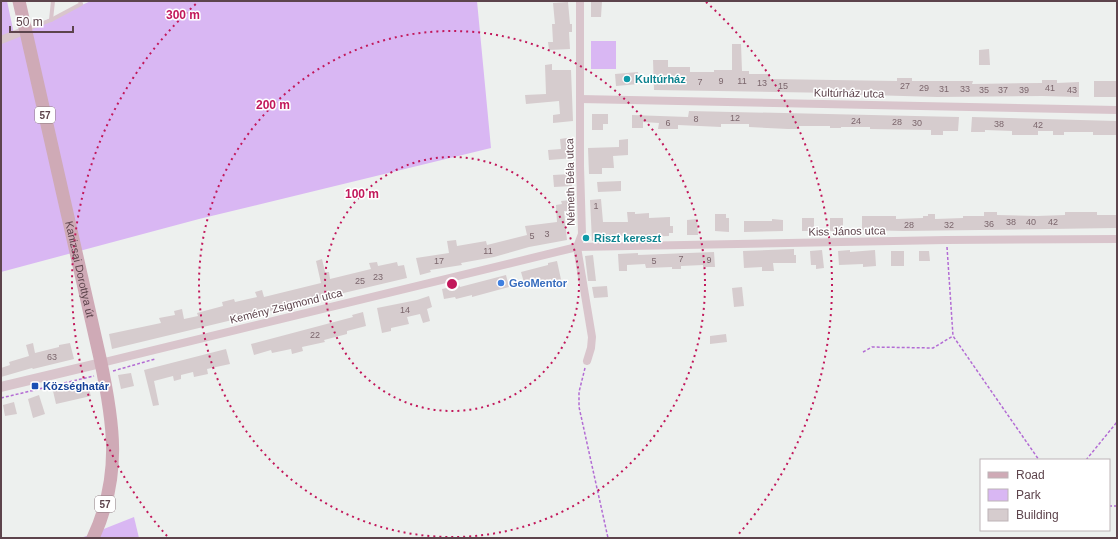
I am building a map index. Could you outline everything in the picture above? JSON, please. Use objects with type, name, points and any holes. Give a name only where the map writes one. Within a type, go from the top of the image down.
[{"type":"main road","name":"Kanizsai Dorottya út","points":[[19,1],[102,363],[111,415],[113,462],[107,499],[93,538]]},
{"type":"street","name":"Németh Béla utca","points":[[580,1],[582,234],[577,247],[592,337],[591,348],[587,361]]},
{"type":"street","points":[[1,40],[26,30]]},
{"type":"street","name":"Kultúrház utca","points":[[580,99],[1117,110]]},
{"type":"street","name":"Kiss János utca","points":[[577,247],[946,240],[1117,239]]},
{"type":"street","name":"Kemény Zsigmond utca","points":[[1,387],[577,247]]},
{"type":"lane","points":[[51,20],[53,1]]},
{"type":"lane","points":[[26,30],[51,20],[81,4],[80,1]]},
{"type":"path","points":[[946,240],[953,336],[1038,459]]},
{"type":"path","points":[[863,352],[872,347],[934,348],[953,336]]},
{"type":"path","points":[[587,361],[579,392],[580,407],[608,538]]},
{"type":"path","points":[[1087,459],[1117,422]]},
{"type":"green space","points":[[1,1],[7,1],[14,34],[91,1],[477,1],[491,148],[199,219],[1,272]]},
{"type":"green space","points":[[591,41],[616,41],[616,69],[591,69]]},
{"type":"green space","points":[[134,517],[139,538],[81,538]]},
{"type":"building","points":[[591,1],[602,1],[601,17],[591,17]]},
{"type":"building","points":[[568,2],[570,24],[572,24],[572,32],[569,32],[570,49],[549,50],[548,42],[553,42],[552,24],[555,24],[553,3]]},
{"type":"building","points":[[732,44],[741,44],[742,71],[749,71],[749,74],[770,74],[770,79],[897,81],[897,78],[912,78],[912,81],[973,81],[972,84],[1042,83],[1042,80],[1057,80],[1057,83],[1079,82],[1079,97],[937,97],[836,93],[654,90],[653,60],[668,60],[668,67],[690,67],[690,72],[732,70]]},
{"type":"building","points":[[989,49],[990,65],[979,65],[979,50]]},
{"type":"building","points":[[552,64],[552,70],[571,70],[573,121],[553,123],[553,115],[560,114],[559,101],[526,104],[525,95],[546,94],[545,65]]},
{"type":"building","name":"Kultúrház","points":[[638,72],[639,84],[616,86],[615,74]]},
{"type":"building","points":[[1094,81],[1117,81],[1117,97],[1094,97]]},
{"type":"building","points":[[689,111],[959,117],[958,131],[943,131],[943,135],[931,135],[931,130],[870,129],[870,127],[830,128],[830,126],[799,126],[799,129],[788,129],[749,127],[749,124],[721,124],[721,127],[678,125],[678,129],[658,129],[659,123],[643,122],[643,128],[632,128],[632,115],[688,117]]},
{"type":"building","points":[[592,114],[608,114],[608,124],[603,124],[603,130],[592,130]]},
{"type":"building","points":[[972,117],[1117,121],[1117,135],[1093,135],[1093,132],[1064,132],[1064,135],[1053,135],[1053,131],[1038,131],[1038,135],[1012,135],[1012,131],[985,130],[985,132],[971,132]]},
{"type":"building","points":[[573,137],[574,158],[549,160],[548,150],[561,149],[560,139]]},
{"type":"building","points":[[628,139],[628,155],[613,156],[614,168],[602,168],[602,174],[589,174],[588,148],[619,147],[619,140]]},
{"type":"building","points":[[571,174],[572,186],[554,187],[553,175]]},
{"type":"building","points":[[621,181],[621,191],[598,192],[597,182]]},
{"type":"building","points":[[601,199],[603,222],[628,222],[627,212],[635,212],[635,214],[649,213],[649,218],[670,217],[670,226],[673,226],[673,233],[669,233],[669,236],[640,237],[640,239],[628,239],[628,236],[603,236],[603,240],[592,241],[590,200]]},
{"type":"building","points":[[571,200],[572,211],[564,211],[567,240],[529,247],[494,257],[461,263],[462,265],[430,270],[431,272],[420,275],[416,258],[449,253],[447,241],[456,240],[457,246],[486,241],[487,245],[527,235],[525,226],[557,222],[556,205],[562,204],[561,201]]},
{"type":"building","points":[[984,212],[997,212],[997,215],[1037,216],[1065,215],[1065,212],[1097,212],[1097,215],[1116,215],[1116,228],[903,231],[862,230],[862,216],[896,216],[896,219],[923,218],[923,216],[928,216],[928,214],[935,214],[935,219],[963,218],[963,216],[984,216]]},
{"type":"building","points":[[715,214],[726,214],[726,218],[729,218],[729,232],[715,231]]},
{"type":"building","points":[[802,218],[814,218],[814,231],[802,231]]},
{"type":"building","points":[[830,218],[843,218],[843,231],[830,231]]},
{"type":"building","points":[[697,219],[698,235],[687,235],[687,220]]},
{"type":"building","points":[[772,219],[783,220],[783,231],[744,232],[744,221],[772,221]]},
{"type":"building","points":[[794,249],[796,263],[773,263],[774,271],[762,271],[762,267],[744,268],[743,251]]},
{"type":"building","points":[[822,250],[824,268],[816,269],[816,265],[811,265],[810,251]]},
{"type":"building","points":[[850,250],[850,252],[875,250],[876,266],[863,267],[863,264],[839,265],[838,251]]},
{"type":"building","points":[[891,251],[904,251],[904,266],[891,266]]},
{"type":"building","points":[[919,251],[929,251],[930,261],[919,261]]},
{"type":"building","points":[[714,252],[715,267],[703,267],[703,265],[681,266],[681,269],[672,269],[672,267],[646,268],[645,264],[627,265],[627,271],[619,271],[618,254],[638,253],[638,255]]},
{"type":"building","points":[[593,255],[596,281],[588,281],[585,256]]},
{"type":"building","points":[[322,259],[325,272],[329,272],[330,279],[371,269],[369,263],[377,262],[378,266],[397,262],[398,266],[404,265],[407,278],[292,304],[270,311],[112,349],[109,334],[161,323],[159,318],[175,315],[174,311],[182,309],[184,319],[198,316],[197,313],[223,306],[222,302],[234,299],[235,302],[257,297],[255,292],[262,290],[264,297],[321,283],[316,261]]},
{"type":"building","points":[[557,261],[562,284],[553,286],[551,279],[525,286],[521,272]]},
{"type":"building","points":[[506,275],[509,287],[472,297],[472,295],[456,299],[455,297],[444,299],[442,289],[459,285],[460,287]]},
{"type":"building","points":[[607,286],[608,297],[594,298],[592,287]]},
{"type":"building","points":[[742,287],[744,306],[734,307],[732,288]]},
{"type":"building","points":[[429,296],[432,307],[427,309],[430,321],[423,323],[420,314],[407,317],[409,324],[391,328],[391,331],[382,333],[377,308]]},
{"type":"building","points":[[363,312],[366,326],[347,331],[347,334],[324,340],[325,342],[302,347],[303,351],[292,354],[291,349],[272,353],[271,350],[254,355],[251,344],[353,317],[352,315]]},
{"type":"building","points":[[726,334],[727,342],[710,344],[710,336]]},
{"type":"building","points":[[33,343],[35,353],[70,343],[74,359],[32,368],[1,377],[1,368],[10,365],[9,362],[29,356],[26,345]]},
{"type":"building","points":[[226,349],[230,364],[207,369],[208,374],[194,377],[193,372],[181,375],[181,379],[174,381],[173,376],[154,381],[159,405],[153,406],[144,370]]},
{"type":"building","points":[[131,373],[134,386],[121,389],[118,375]]},
{"type":"building","points":[[87,383],[91,396],[56,404],[53,391]]},
{"type":"building","points":[[39,395],[45,414],[33,418],[28,399]]},
{"type":"building","points":[[14,402],[17,414],[5,416],[3,405]]},
{"type":"place","name":"Kultúrház","points":[[627,79]]},
{"type":"place","name":"Riszt kereszt","points":[[586,238]]},
{"type":"place","name":"GeoMentor","points":[[501,283]]},
{"type":"place","name":"Községhatár","points":[[35,386]]}]
